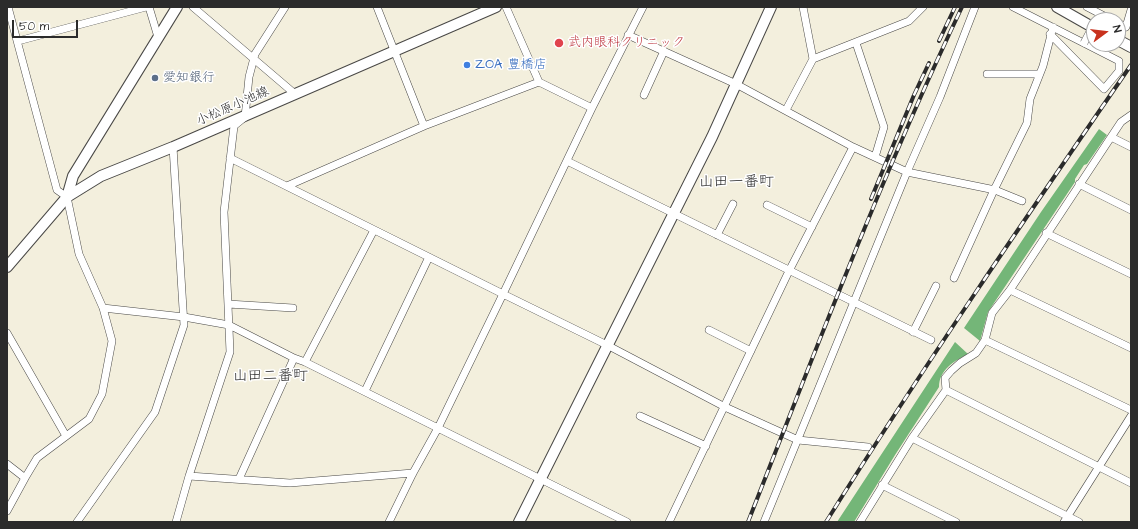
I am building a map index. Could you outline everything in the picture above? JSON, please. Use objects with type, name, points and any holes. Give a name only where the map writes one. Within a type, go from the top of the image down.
[{"type":"street","points":[[8,7],[57,190],[67,197]]},
{"type":"street","points":[[18,41],[146,7]]},
{"type":"street","points":[[149,7],[158,37]]},
{"type":"street","points":[[7,511],[37,458],[89,419],[102,394],[112,341],[103,308],[79,254],[67,197],[73,176],[177,7]]},
{"type":"street","points":[[193,7],[295,94]]},
{"type":"street","points":[[176,522],[189,476],[230,352],[224,212],[234,126],[245,116],[249,77],[255,54],[285,7]]},
{"type":"street","points":[[377,7],[424,126]]},
{"type":"street","name":"小松原小池線","points":[[7,267],[67,197],[101,176],[173,148],[496,7]]},
{"type":"street","points":[[506,7],[539,82],[592,108]]},
{"type":"street","points":[[389,522],[413,472],[438,428],[504,294],[592,108],[642,7]]},
{"type":"street","points":[[519,522],[712,137],[771,7]]},
{"type":"street","points":[[786,110],[813,59],[803,7]]},
{"type":"street","points":[[813,59],[908,21],[923,7]]},
{"type":"street","points":[[764,522],[907,172],[940,97],[975,7]]},
{"type":"street","points":[[1013,7],[1052,31],[1084,44],[1119,61],[1119,71],[1104,89],[1052,31]]},
{"type":"street","points":[[1057,7],[1086,23]]},
{"type":"street","points":[[1126,27],[1131,10]]},
{"type":"street","points":[[954,278],[994,190],[1027,123],[1030,99],[1052,31]]},
{"type":"street","points":[[628,35],[736,84],[853,147],[907,172],[994,190],[1022,201]]},
{"type":"street","points":[[1084,44],[1086,40]]},
{"type":"street","points":[[856,43],[884,127],[875,157]]},
{"type":"street","points":[[644,95],[664,51]]},
{"type":"street","points":[[987,74],[1039,74]]},
{"type":"street","points":[[287,186],[424,126],[539,82]]},
{"type":"street","points":[[860,522],[912,438],[946,390],[945,378],[960,363],[976,353],[984,340],[992,313],[1010,290],[1046,233],[1121,122],[1131,115]]},
{"type":"street","points":[[1111,137],[1131,147]]},
{"type":"street","points":[[669,522],[789,271],[853,147]]},
{"type":"street","points":[[77,522],[155,412],[184,325],[173,148]]},
{"type":"street","points":[[230,158],[608,345],[725,406],[798,440],[868,447]]},
{"type":"street","points":[[567,161],[931,340]]},
{"type":"street","points":[[1079,184],[1131,210]]},
{"type":"street","points":[[717,235],[733,204]]},
{"type":"street","points":[[766,205],[812,227]]},
{"type":"street","points":[[305,362],[374,230]]},
{"type":"street","points":[[1046,233],[1131,274]]},
{"type":"street","points":[[365,391],[429,257]]},
{"type":"street","points":[[913,332],[936,286]]},
{"type":"street","points":[[1010,290],[1131,348]]},
{"type":"street","points":[[228,304],[293,308]]},
{"type":"street","points":[[103,308],[184,317],[229,325],[627,522]]},
{"type":"street","points":[[709,330],[751,351]]},
{"type":"street","points":[[7,333],[66,436]]},
{"type":"street","points":[[984,340],[1131,410]]},
{"type":"street","points":[[239,479],[294,358]]},
{"type":"street","points":[[946,390],[1131,482]]},
{"type":"street","points":[[640,416],[706,446]]},
{"type":"street","points":[[1066,519],[1131,416]]},
{"type":"street","points":[[912,438],[1066,519],[1079,522]]},
{"type":"street","points":[[7,464],[25,478]]},
{"type":"street","points":[[189,476],[290,483],[413,472]]},
{"type":"street","points":[[882,485],[956,522]]},
{"type":"green space","points":[[1099,129],[1107,135],[1087,164],[1084,165],[1075,179],[1075,182],[988,312],[980,341],[964,328],[1041,212]]},
{"type":"green space","points":[[955,342],[968,354],[953,363],[944,371],[939,387],[854,522],[837,522]]},
{"type":"railway","points":[[939,41],[955,7]]},
{"type":"railway","points":[[748,522],[824,327],[877,198],[904,134],[962,7]]},
{"type":"railway","points":[[871,199],[914,95],[929,63]]},
{"type":"railway","points":[[826,522],[1014,235],[1131,65]]},
{"type":"place","name":"武内眼科クリニック","points":[[559,43]]},
{"type":"place","name":"ZOA 豊橋店","points":[[467,65]]},
{"type":"place","name":"愛知銀行","points":[[155,78]]},
{"type":"district","name":"山田一番町","points":[[736,183]]},
{"type":"district","name":"山田二番町","points":[[270,377]]}]
